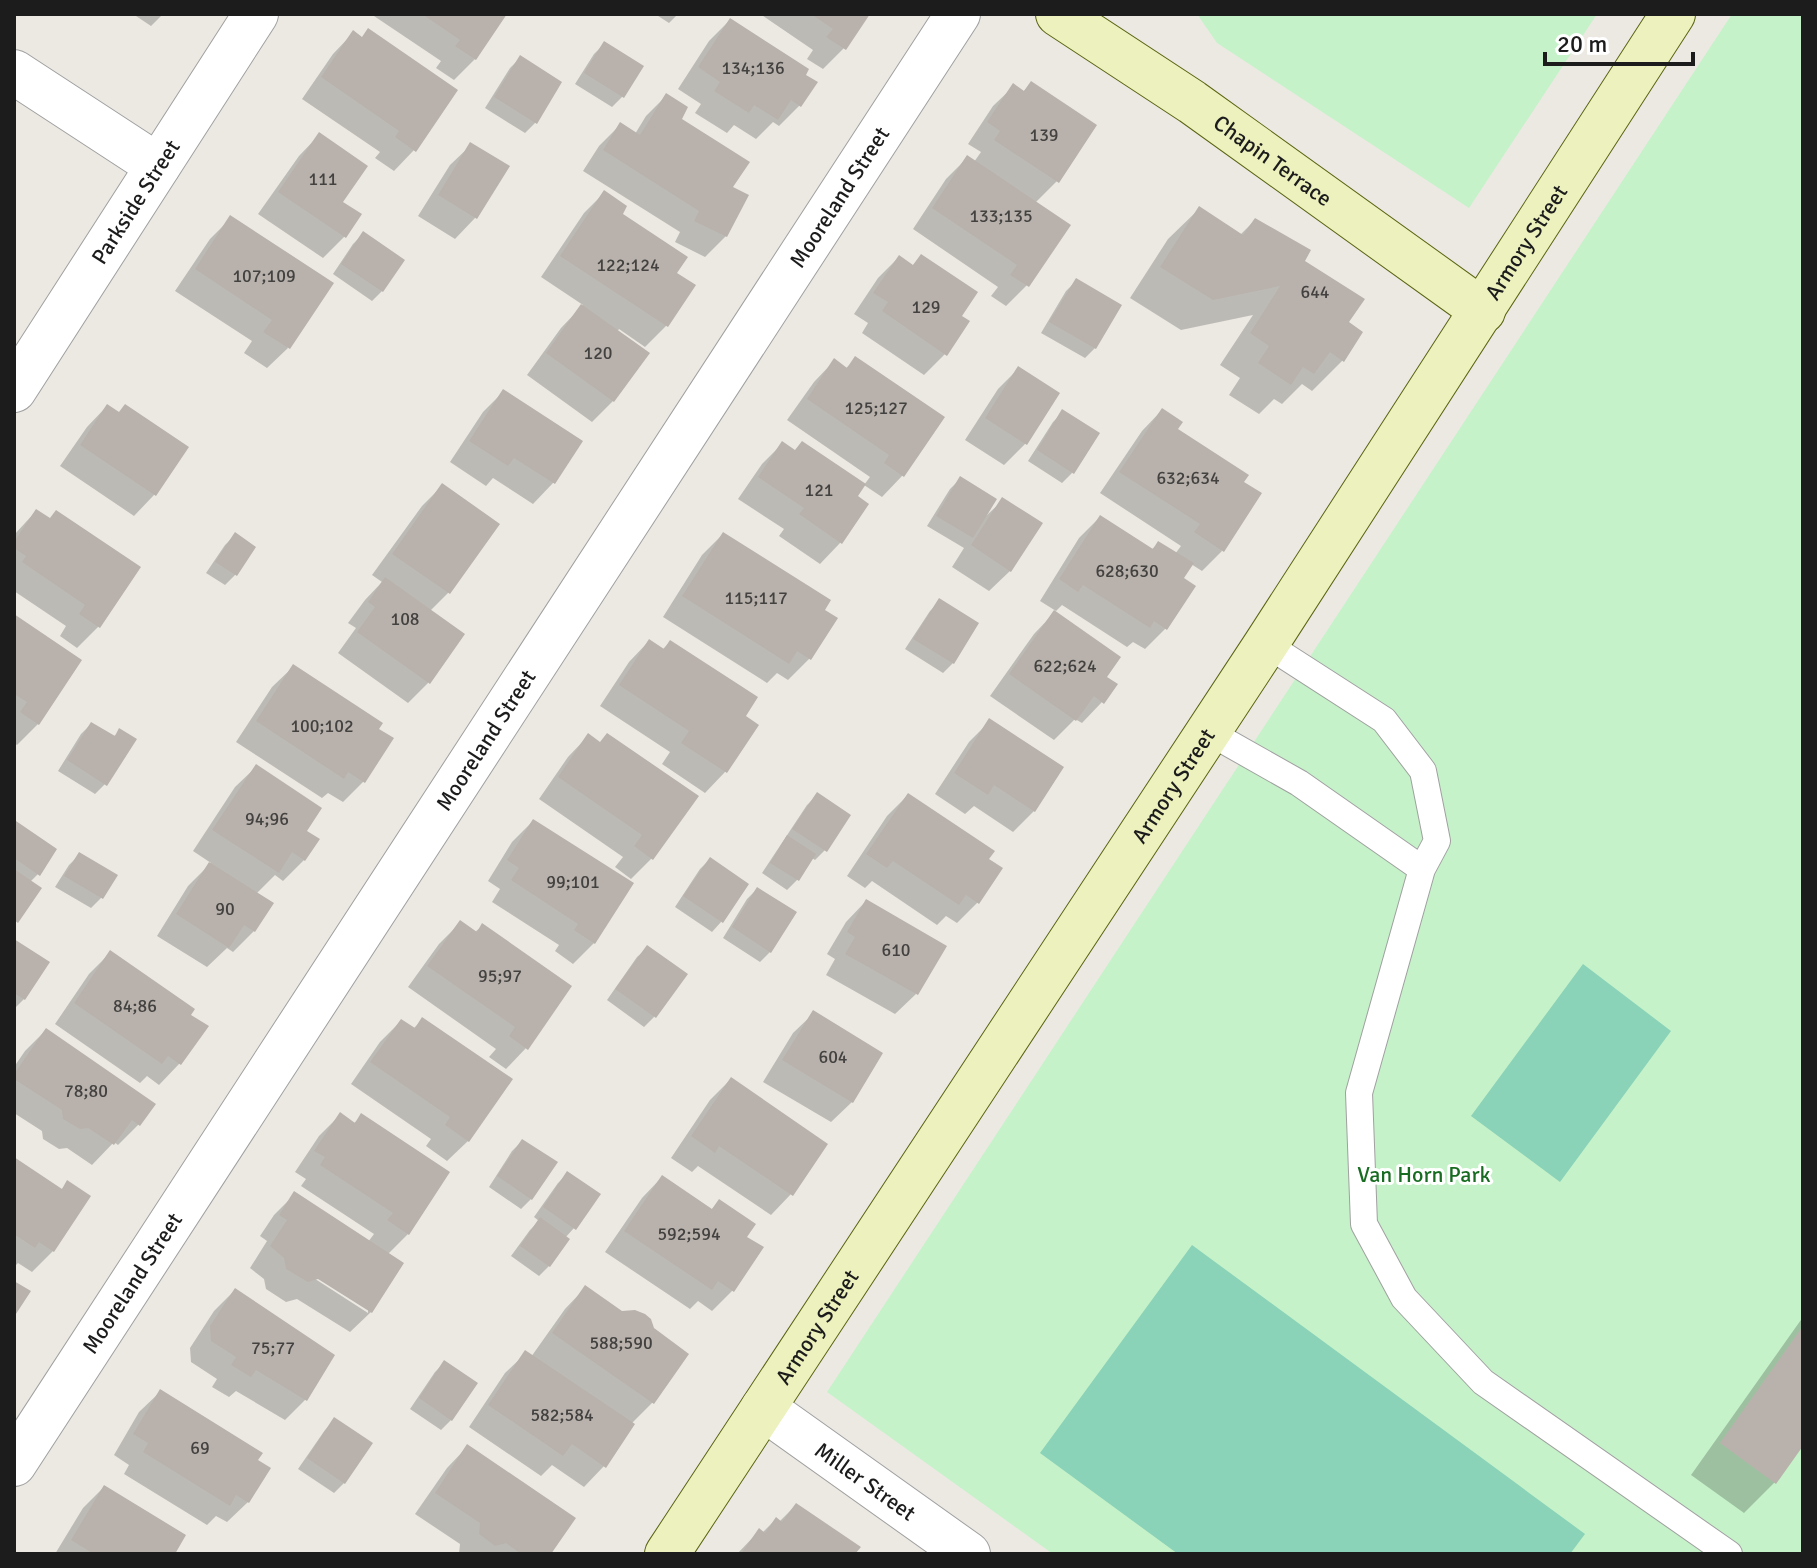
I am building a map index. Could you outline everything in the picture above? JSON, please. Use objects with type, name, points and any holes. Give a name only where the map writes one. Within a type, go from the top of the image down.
[{"type":"main road","name":"Chapin Terrace","points":[[1058,14],[1192,102],[1483,311]]},
{"type":"main road","name":"Armory Street","points":[[667,1554],[1266,644],[1673,14]]},
{"type":"street","name":"Parkside Street","points":[[14,390],[256,14]]},
{"type":"street","name":"Mooreland Street","points":[[14,1464],[958,14]]},
{"type":"street","points":[[14,72],[158,166]]},
{"type":"street","name":"Miller Street","points":[[763,1408],[968,1554]]},
{"type":"lane","points":[[1266,644],[1384,720],[1423,771],[1437,841],[1422,869],[1359,1093],[1364,1224],[1404,1298],[1483,1382],[1729,1554]]},
{"type":"lane","points":[[1207,731],[1299,783],[1422,869]]},
{"type":"green space","points":[[1197,14],[1597,14],[1469,208],[1217,43]]},
{"type":"green space","name":"Van Horn Park","points":[[1732,14],[1803,14],[1803,1554],[1053,1554],[827,1392]]},
{"type":"green space","points":[[1583,964],[1671,1031],[1560,1182],[1471,1116]]},
{"type":"green space","points":[[1192,1245],[1585,1534],[1570,1554],[1178,1554],[1040,1453]]},
{"type":"building","points":[[422,14],[507,14],[476,60],[455,46],[460,40]]},
{"type":"building","points":[[811,14],[870,14],[846,50],[826,37],[833,29]]},
{"type":"building","points":[[730,18],[809,69],[806,75],[818,82],[801,107],[791,100],[778,120],[754,105],[749,113],[714,91],[720,82],[698,67]]},
{"type":"building","points":[[368,28],[458,90],[416,152],[395,137],[399,131],[321,77],[353,30],[362,37]]},
{"type":"building","points":[[604,41],[644,66],[624,98],[584,73]]},
{"type":"building","points":[[520,55],[562,82],[537,124],[494,97]]},
{"type":"building","points":[[1031,81],[1097,125],[1059,183],[994,140],[1000,131],[987,122],[1013,83],[1024,91]]},
{"type":"building","points":[[666,93],[688,107],[682,119],[750,162],[733,187],[749,195],[727,237],[694,221],[699,211],[603,150],[620,122],[640,135]]},
{"type":"building","points":[[319,132],[368,166],[343,202],[362,214],[346,238],[278,192]]},
{"type":"building","points":[[470,142],[510,166],[477,219],[438,195]]},
{"type":"building","points":[[967,155],[1071,225],[1029,287],[1010,275],[1017,265],[932,208]]},
{"type":"building","points":[[604,190],[627,206],[623,214],[688,257],[677,273],[696,285],[668,327],[560,256]]},
{"type":"building","points":[[1199,206],[1243,235],[1255,218],[1311,250],[1305,261],[1365,299],[1349,322],[1363,332],[1344,362],[1330,352],[1314,374],[1303,367],[1291,385],[1258,363],[1269,346],[1250,333],[1280,286],[1213,300],[1160,267]]},
{"type":"building","points":[[230,215],[334,283],[290,349],[263,332],[272,320],[195,269]]},
{"type":"building","points":[[363,231],[405,260],[383,292],[341,264]]},
{"type":"building","points":[[921,254],[978,292],[962,316],[970,321],[947,356],[882,311],[888,302],[873,293],[899,255],[913,265]]},
{"type":"building","points":[[1076,278],[1122,305],[1096,349],[1049,322]]},
{"type":"building","points":[[581,304],[650,353],[614,402],[546,353]]},
{"type":"building","points":[[855,356],[945,417],[904,477],[884,463],[889,455],[807,399],[834,358],[847,368]]},
{"type":"building","points":[[1018,366],[1060,393],[1027,445],[985,418]]},
{"type":"building","points":[[503,389],[583,441],[555,484],[514,458],[508,466],[469,441]]},
{"type":"building","points":[[107,404],[119,412],[125,404],[189,447],[156,496],[80,445]]},
{"type":"building","points":[[1162,408],[1183,422],[1178,429],[1249,475],[1244,482],[1262,493],[1224,552],[1194,532],[1200,524],[1119,472]]},
{"type":"building","points":[[1062,409],[1100,433],[1074,474],[1037,450]]},
{"type":"building","points":[[782,441],[795,450],[802,441],[866,484],[858,496],[869,504],[842,544],[799,514],[804,508],[758,477]]},
{"type":"building","points":[[960,476],[997,499],[973,538],[936,516]]},
{"type":"building","points":[[442,483],[500,524],[450,594],[392,554]]},
{"type":"building","points":[[1002,497],[1043,523],[1011,572],[971,545]]},
{"type":"building","points":[[36,509],[50,518],[56,510],[141,567],[100,628],[79,614],[85,605],[22,562],[26,556],[14,548],[14,542]]},
{"type":"building","points":[[1100,515],[1153,549],[1158,541],[1194,563],[1184,578],[1196,586],[1167,630],[1154,621],[1150,628],[1083,585],[1078,592],[1059,579]]},
{"type":"building","points":[[235,532],[256,547],[237,576],[215,562]]},
{"type":"building","points":[[723,532],[831,600],[825,610],[838,618],[811,660],[797,651],[789,664],[682,596]]},
{"type":"building","points":[[385,577],[465,634],[430,684],[357,632],[375,607],[368,602]]},
{"type":"building","points":[[939,598],[979,623],[954,664],[913,639]]},
{"type":"building","points":[[1054,610],[1121,657],[1107,677],[1118,684],[1104,704],[1094,696],[1076,721],[1009,674]]},
{"type":"building","points":[[14,614],[82,660],[39,725],[20,712],[27,702],[14,694]]},
{"type":"building","points":[[649,639],[664,649],[670,640],[758,697],[746,716],[759,725],[727,773],[681,743],[689,731],[619,685]]},
{"type":"building","points":[[293,664],[383,723],[379,729],[394,738],[365,783],[348,772],[344,779],[256,721]]},
{"type":"building","points":[[989,718],[1064,767],[1035,812],[994,785],[988,795],[954,773]]},
{"type":"building","points":[[91,722],[115,736],[119,728],[137,739],[107,786],[67,760]]},
{"type":"building","points":[[588,733],[600,742],[607,733],[699,796],[653,860],[634,846],[642,835],[558,777]]},
{"type":"building","points":[[256,764],[322,808],[307,831],[320,839],[305,861],[292,852],[279,873],[212,830]]},
{"type":"building","points":[[817,792],[851,815],[827,852],[792,829]]},
{"type":"building","points":[[908,793],[995,851],[989,859],[1003,868],[979,904],[966,895],[959,905],[893,861],[887,868],[866,854]]},
{"type":"building","points":[[533,819],[634,883],[595,944],[574,930],[578,924],[511,880],[519,868],[507,860]]},
{"type":"building","points":[[16,821],[57,849],[40,876],[14,858]]},
{"type":"building","points":[[787,835],[816,854],[799,881],[770,863]]},
{"type":"building","points":[[79,852],[118,875],[103,899],[64,876]]},
{"type":"building","points":[[710,857],[749,884],[723,923],[683,896]]},
{"type":"building","points":[[209,862],[274,903],[255,932],[244,925],[229,948],[176,914]]},
{"type":"building","points":[[14,869],[42,888],[18,923],[14,920]]},
{"type":"building","points":[[757,887],[797,912],[771,953],[732,927]]},
{"type":"building","points":[[866,899],[947,946],[918,995],[845,954],[855,937],[847,932]]},
{"type":"building","points":[[460,920],[477,932],[482,923],[572,986],[528,1050],[509,1036],[515,1027],[427,966]]},
{"type":"building","points":[[14,939],[50,962],[25,1000],[14,993]]},
{"type":"building","points":[[647,945],[688,974],[656,1018],[615,989]]},
{"type":"building","points":[[110,950],[195,1009],[191,1015],[209,1026],[181,1065],[168,1056],[162,1064],[74,1003]]},
{"type":"building","points":[[813,1010],[883,1053],[853,1103],[782,1060]]},
{"type":"building","points":[[422,1017],[513,1079],[469,1142],[445,1125],[450,1117],[370,1062],[401,1019],[415,1028]]},
{"type":"building","points":[[46,1028],[156,1104],[140,1126],[132,1120],[114,1145],[88,1128],[80,1129],[63,1119],[62,1110],[14,1079],[14,1074]]},
{"type":"building","points":[[731,1077],[828,1144],[793,1196],[719,1146],[715,1153],[691,1136]]},
{"type":"building","points":[[340,1112],[355,1123],[361,1113],[450,1172],[409,1235],[387,1220],[393,1213],[320,1165],[325,1157],[314,1151]]},
{"type":"building","points":[[522,1139],[558,1162],[532,1200],[497,1176]]},
{"type":"building","points":[[14,1157],[62,1189],[67,1180],[91,1196],[54,1252],[39,1242],[35,1248],[14,1234]]},
{"type":"building","points":[[567,1171],[601,1194],[576,1230],[543,1207]]},
{"type":"building","points":[[662,1175],[712,1209],[719,1199],[756,1224],[747,1237],[764,1247],[734,1292],[718,1281],[712,1290],[624,1231]]},
{"type":"building","points":[[294,1191],[404,1263],[372,1313],[318,1279],[308,1282],[286,1269],[284,1258],[270,1246],[287,1220],[279,1215]]},
{"type":"building","points":[[540,1217],[570,1239],[550,1267],[520,1246]]},
{"type":"building","points":[[14,1281],[31,1291],[14,1317]]},
{"type":"building","points":[[585,1285],[622,1311],[635,1310],[645,1314],[654,1328],[689,1354],[654,1404],[552,1333]]},
{"type":"building","points":[[235,1288],[335,1355],[307,1401],[256,1370],[251,1377],[231,1365],[236,1357],[211,1341],[210,1326]]},
{"type":"building","points":[[1803,1326],[1803,1446],[1776,1484],[1720,1443]]},
{"type":"building","points":[[525,1350],[635,1424],[606,1468],[572,1444],[563,1456],[488,1405]]},
{"type":"building","points":[[444,1360],[478,1383],[452,1421],[419,1398]]},
{"type":"building","points":[[160,1389],[263,1453],[258,1460],[271,1468],[249,1503],[236,1495],[230,1506],[143,1452],[148,1443],[133,1434]]},
{"type":"building","points":[[334,1417],[373,1443],[345,1484],[307,1458]]},
{"type":"building","points":[[467,1444],[576,1518],[551,1554],[521,1554],[506,1543],[495,1546],[479,1534],[480,1523],[435,1493]]},
{"type":"building","points":[[104,1485],[186,1535],[175,1554],[94,1554],[71,1540]]},
{"type":"building","points":[[796,1503],[861,1547],[855,1554],[741,1554],[759,1528],[765,1533],[776,1517],[782,1522]]}]
